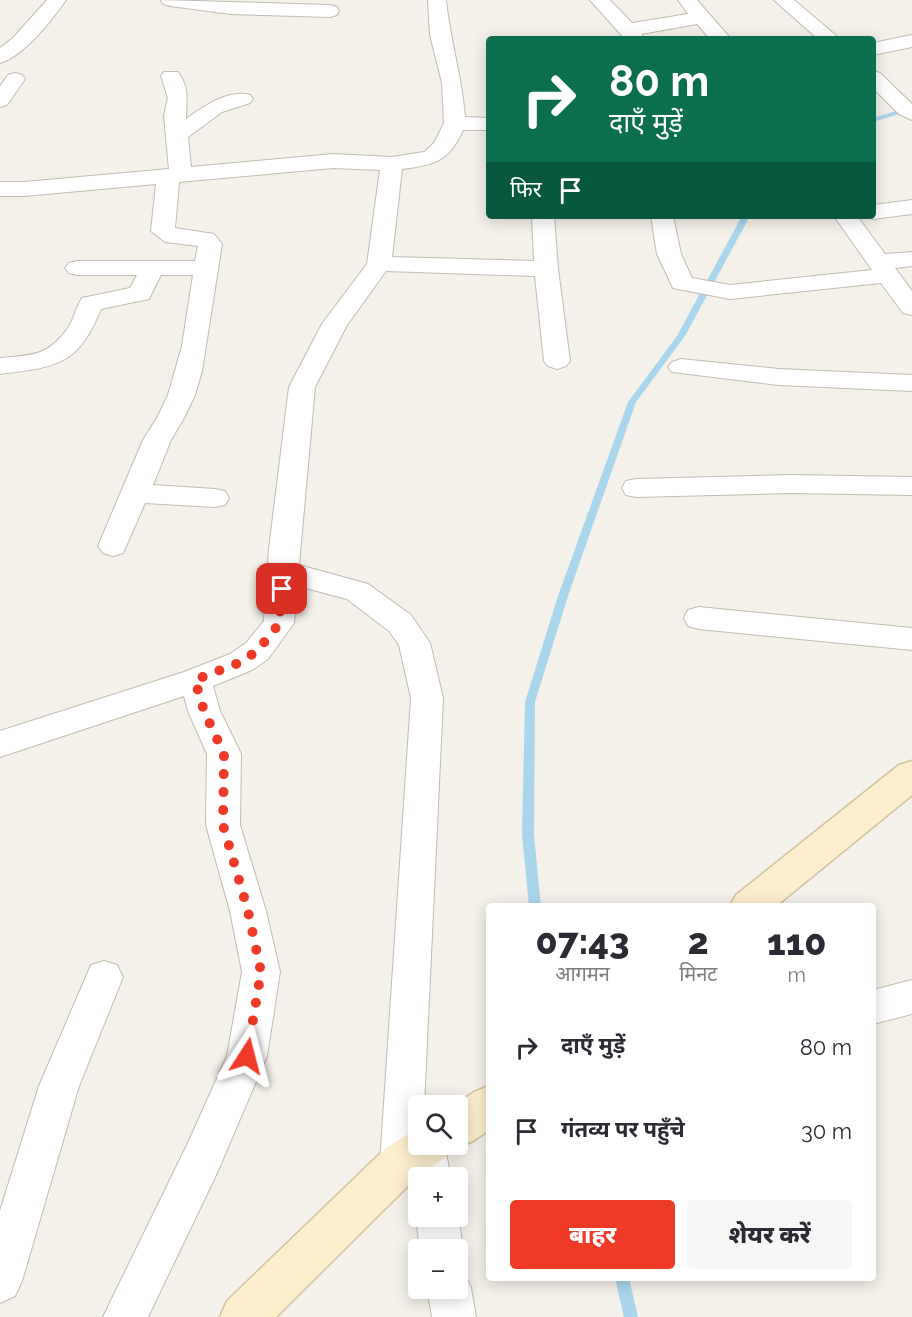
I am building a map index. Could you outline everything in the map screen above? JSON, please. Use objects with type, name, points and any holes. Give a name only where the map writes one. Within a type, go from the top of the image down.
[{"type":"street","points":[[0,57],[20,42],[57,0]]},
{"type":"street","points":[[170,0],[231,8],[330,11]]},
{"type":"street","points":[[0,189],[24,189],[333,161],[392,164],[434,156],[444,149],[455,123],[452,83],[440,35],[437,0]]},
{"type":"street","points":[[599,0],[631,35],[701,18]]},
{"type":"street","points":[[687,0],[718,36]]},
{"type":"street","points":[[783,0],[826,36]]},
{"type":"street","points":[[876,48],[912,41]]},
{"type":"street","points":[[113,546],[157,440],[168,426],[190,371],[204,298],[209,241],[173,237],[163,231],[175,176],[177,98],[171,76]]},
{"type":"street","points":[[0,101],[15,79]]},
{"type":"street","points":[[876,80],[894,95],[906,110]]},
{"type":"street","points":[[177,135],[215,108],[243,99]]},
{"type":"street","points":[[455,123],[486,124]]},
{"type":"street","points":[[0,744],[195,680],[241,662],[257,651],[279,624],[284,549],[302,387],[335,324],[379,264],[392,164]]},
{"type":"street","points":[[876,212],[912,207]]},
{"type":"street","points":[[543,219],[546,269],[557,361]]},
{"type":"street","points":[[663,219],[669,254],[682,283],[730,292],[883,268],[912,259]]},
{"type":"street","points":[[847,219],[912,308]]},
{"type":"street","points":[[379,264],[546,269]]},
{"type":"street","points":[[77,268],[206,268]]},
{"type":"street","points":[[0,366],[51,359],[80,330],[91,303],[140,294],[152,268]]},
{"type":"street","points":[[681,367],[779,377],[912,383]]},
{"type":"street","points":[[636,488],[791,484],[912,486]]},
{"type":"street","points":[[136,493],[215,498]]},
{"type":"street","points":[[284,572],[357,591],[400,623],[414,643],[427,698],[441,1095]]},
{"type":"street","points":[[699,618],[912,639]]},
{"type":"street","points":[[125,1317],[202,1159],[247,1056],[261,972],[248,911],[223,825],[224,754],[204,711],[195,680]]},
{"type":"street","points":[[753,903],[912,775]]},
{"type":"street","points":[[0,1281],[59,1086],[104,977]]},
{"type":"street","points":[[876,1006],[912,997]]},
{"type":"street","points":[[243,1317],[427,1155]]},
{"type":"street","points":[[451,1299],[454,1317]]},
{"type":"waterway","points":[[876,119],[912,108]]},
{"type":"waterway","points":[[535,903],[528,835],[530,702],[563,596],[632,402],[681,336],[744,219]]},
{"type":"waterway","points":[[623,1281],[631,1317]]},
{"type":"route","points":[[247,1056],[261,972],[248,911],[223,825],[224,754],[204,711],[195,680],[241,662],[257,651],[279,624],[282,589]]}]
